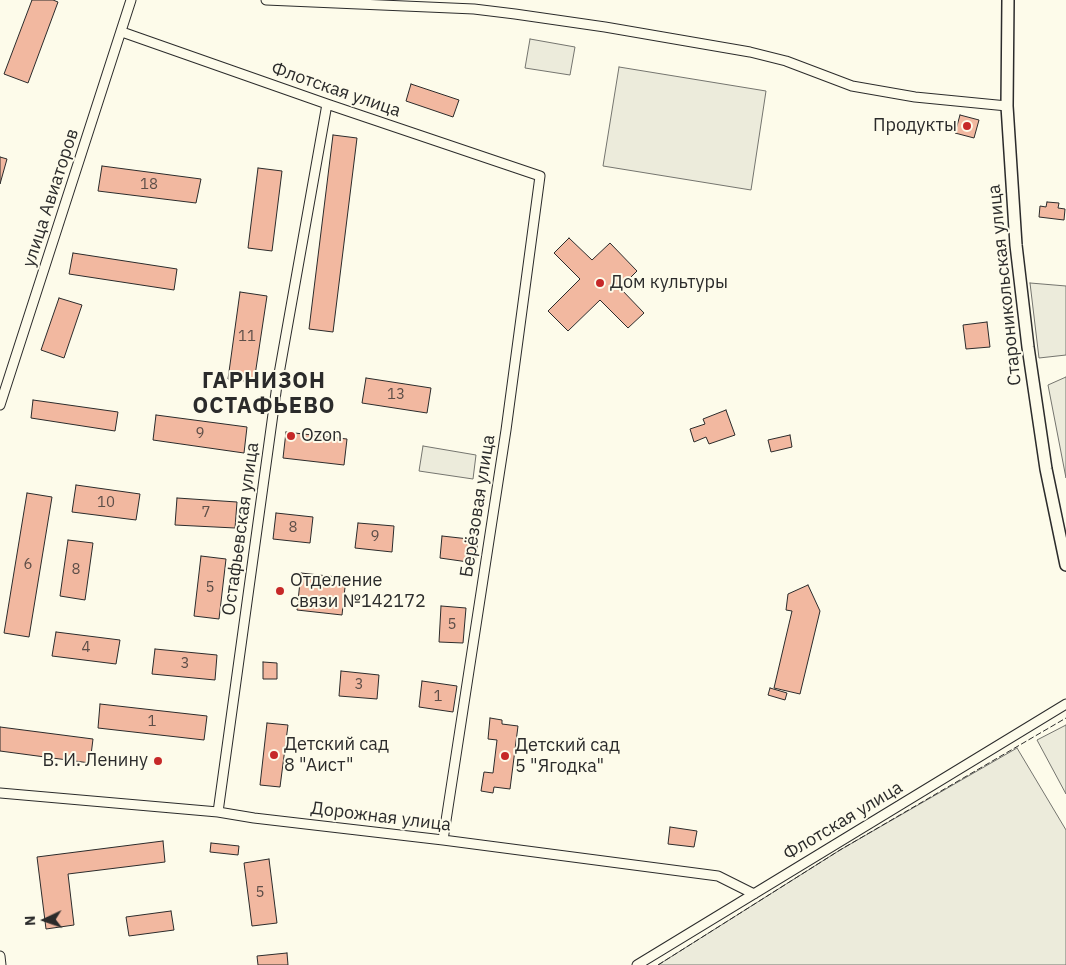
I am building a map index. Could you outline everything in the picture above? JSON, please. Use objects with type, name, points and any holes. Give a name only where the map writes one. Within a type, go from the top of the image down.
[{"type":"street","name":"улица Авиаторов","points":[[0,405],[132,0]]},
{"type":"street","points":[[266,0],[474,9],[533,16],[750,52],[786,61],[852,86],[914,97],[1007,106]]},
{"type":"street","name":"Староникольская улица","points":[[1008,0],[1007,106],[1016,244],[1028,347],[1046,469],[1066,564]]},
{"type":"street","name":"Флотская улица","points":[[122,32],[540,176]]},
{"type":"street","name":"Остафьевская улица","points":[[218,812],[277,385],[327,104]]},
{"type":"street","name":"Берёзовая улица","points":[[443,840],[506,430],[540,176]]},
{"type":"street","name":"Флотская улица","points":[[637,965],[1066,704]]},
{"type":"street","name":"Дорожная улица","points":[[0,793],[218,812],[718,876],[754,894]]},
{"type":"street","points":[[0,956],[1,965]]},
{"type":"shaded area","points":[[530,39],[575,47],[570,75],[525,68]]},
{"type":"shaded area","points":[[619,67],[766,91],[751,190],[603,166]]},
{"type":"shaded area","points":[[1030,283],[1066,286],[1066,355],[1039,358]]},
{"type":"shaded area","points":[[1066,377],[1066,478],[1048,385]]},
{"type":"shaded area","points":[[423,446],[476,455],[473,479],[419,471]]},
{"type":"shaded area","points":[[1066,725],[1066,794],[1037,740]]},
{"type":"shaded area","points":[[1017,748],[1066,830],[1066,965],[658,965],[840,850]]},
{"type":"building","points":[[32,0],[53,0],[58,2],[28,83],[4,74]]},
{"type":"building","points":[[411,84],[459,100],[453,117],[406,101]]},
{"type":"building","points":[[960,115],[979,120],[974,138],[955,133]]},
{"type":"building","points":[[333,135],[357,138],[333,332],[309,329]]},
{"type":"building","points":[[0,157],[7,159],[0,184]]},
{"type":"building","points":[[102,166],[201,179],[196,203],[98,191]]},
{"type":"building","points":[[258,168],[282,171],[272,251],[248,248]]},
{"type":"building","points":[[1047,202],[1059,203],[1058,208],[1065,209],[1064,220],[1039,217],[1040,206],[1046,207]]},
{"type":"building","name":"Дом культуры","points":[[569,238],[592,260],[610,243],[637,271],[620,288],[644,313],[628,328],[600,300],[568,331],[548,311],[580,279],[554,253]]},
{"type":"building","points":[[73,253],[177,269],[174,290],[69,274]]},
{"type":"building","points":[[240,292],[267,296],[254,382],[228,379]]},
{"type":"building","points":[[59,298],[82,305],[64,358],[41,350]]},
{"type":"building","points":[[987,322],[990,347],[966,349],[963,325]]},
{"type":"building","points":[[366,378],[431,388],[427,413],[362,403]]},
{"type":"building","points":[[33,400],[118,412],[115,431],[31,418]]},
{"type":"building","points":[[726,410],[735,435],[709,444],[706,437],[694,442],[690,429],[705,424],[703,419]]},
{"type":"building","points":[[156,415],[247,427],[244,453],[153,440]]},
{"type":"building","points":[[286,432],[347,439],[344,465],[283,458]]},
{"type":"building","points":[[790,435],[792,447],[771,452],[768,440]]},
{"type":"building","points":[[76,485],[140,494],[136,520],[72,512]]},
{"type":"building","points":[[27,493],[52,497],[29,637],[4,633]]},
{"type":"building","points":[[177,498],[237,502],[235,528],[175,525]]},
{"type":"building","points":[[276,513],[313,517],[310,543],[273,539]]},
{"type":"building","points":[[358,523],[394,526],[392,552],[355,548]]},
{"type":"building","points":[[442,536],[478,540],[475,563],[440,558]]},
{"type":"building","points":[[68,540],[93,543],[85,600],[60,596]]},
{"type":"building","points":[[201,556],[226,559],[219,619],[194,616]]},
{"type":"building","points":[[301,573],[346,578],[342,615],[297,610]]},
{"type":"building","points":[[808,585],[820,611],[800,694],[774,688],[792,611],[786,610],[788,594]]},
{"type":"building","points":[[441,606],[466,608],[463,643],[439,642]]},
{"type":"building","points":[[56,632],[120,640],[116,664],[52,656]]},
{"type":"building","points":[[155,649],[217,655],[215,680],[152,674]]},
{"type":"building","points":[[263,662],[277,663],[277,679],[263,679]]},
{"type":"building","points":[[341,671],[379,675],[377,699],[339,696]]},
{"type":"building","points":[[422,681],[457,686],[453,712],[419,707]]},
{"type":"building","points":[[770,688],[787,693],[785,700],[768,695]]},
{"type":"building","points":[[100,704],[207,716],[204,740],[98,728]]},
{"type":"building","name":"Детский сад 5 \"Ягодка\"","points":[[490,718],[502,720],[502,724],[518,726],[510,789],[494,787],[493,793],[481,791],[484,772],[493,773],[497,740],[488,739]]},
{"type":"building","name":"Детский сад 8 \"Аист\"","points":[[267,723],[288,725],[280,787],[260,785]]},
{"type":"building","points":[[0,727],[93,739],[90,763],[0,751]]},
{"type":"building","points":[[670,827],[697,831],[694,847],[668,844]]},
{"type":"building","points":[[163,841],[165,862],[68,874],[74,925],[46,929],[37,857]]},
{"type":"building","points":[[211,843],[239,846],[238,855],[210,852]]},
{"type":"building","points":[[269,859],[277,923],[252,926],[244,863]]},
{"type":"building","points":[[171,911],[174,930],[129,936],[126,917]]},
{"type":"building","points":[[287,953],[288,965],[258,965],[257,956]]},
{"type":"fence","points":[[658,965],[840,850],[1066,718]]},
{"type":"place","name":"Продукты","points":[[967,126]]},
{"type":"place","name":"Дом культуры","points":[[600,283]]},
{"type":"place","name":"Ozon","points":[[291,436]]},
{"type":"place","name":"Отделение связи №142172","points":[[280,591]]},
{"type":"place","name":"Детский сад 8 \"Аист\"","points":[[274,755]]},
{"type":"place","name":"Детский сад 5 \"Ягодка\"","points":[[505,756]]},
{"type":"place","name":"В. И. Ленину","points":[[158,761]]},
{"type":"district","name":"ГАРНИЗОН ОСТАФЬЕВО","points":[[264,395]]}]
